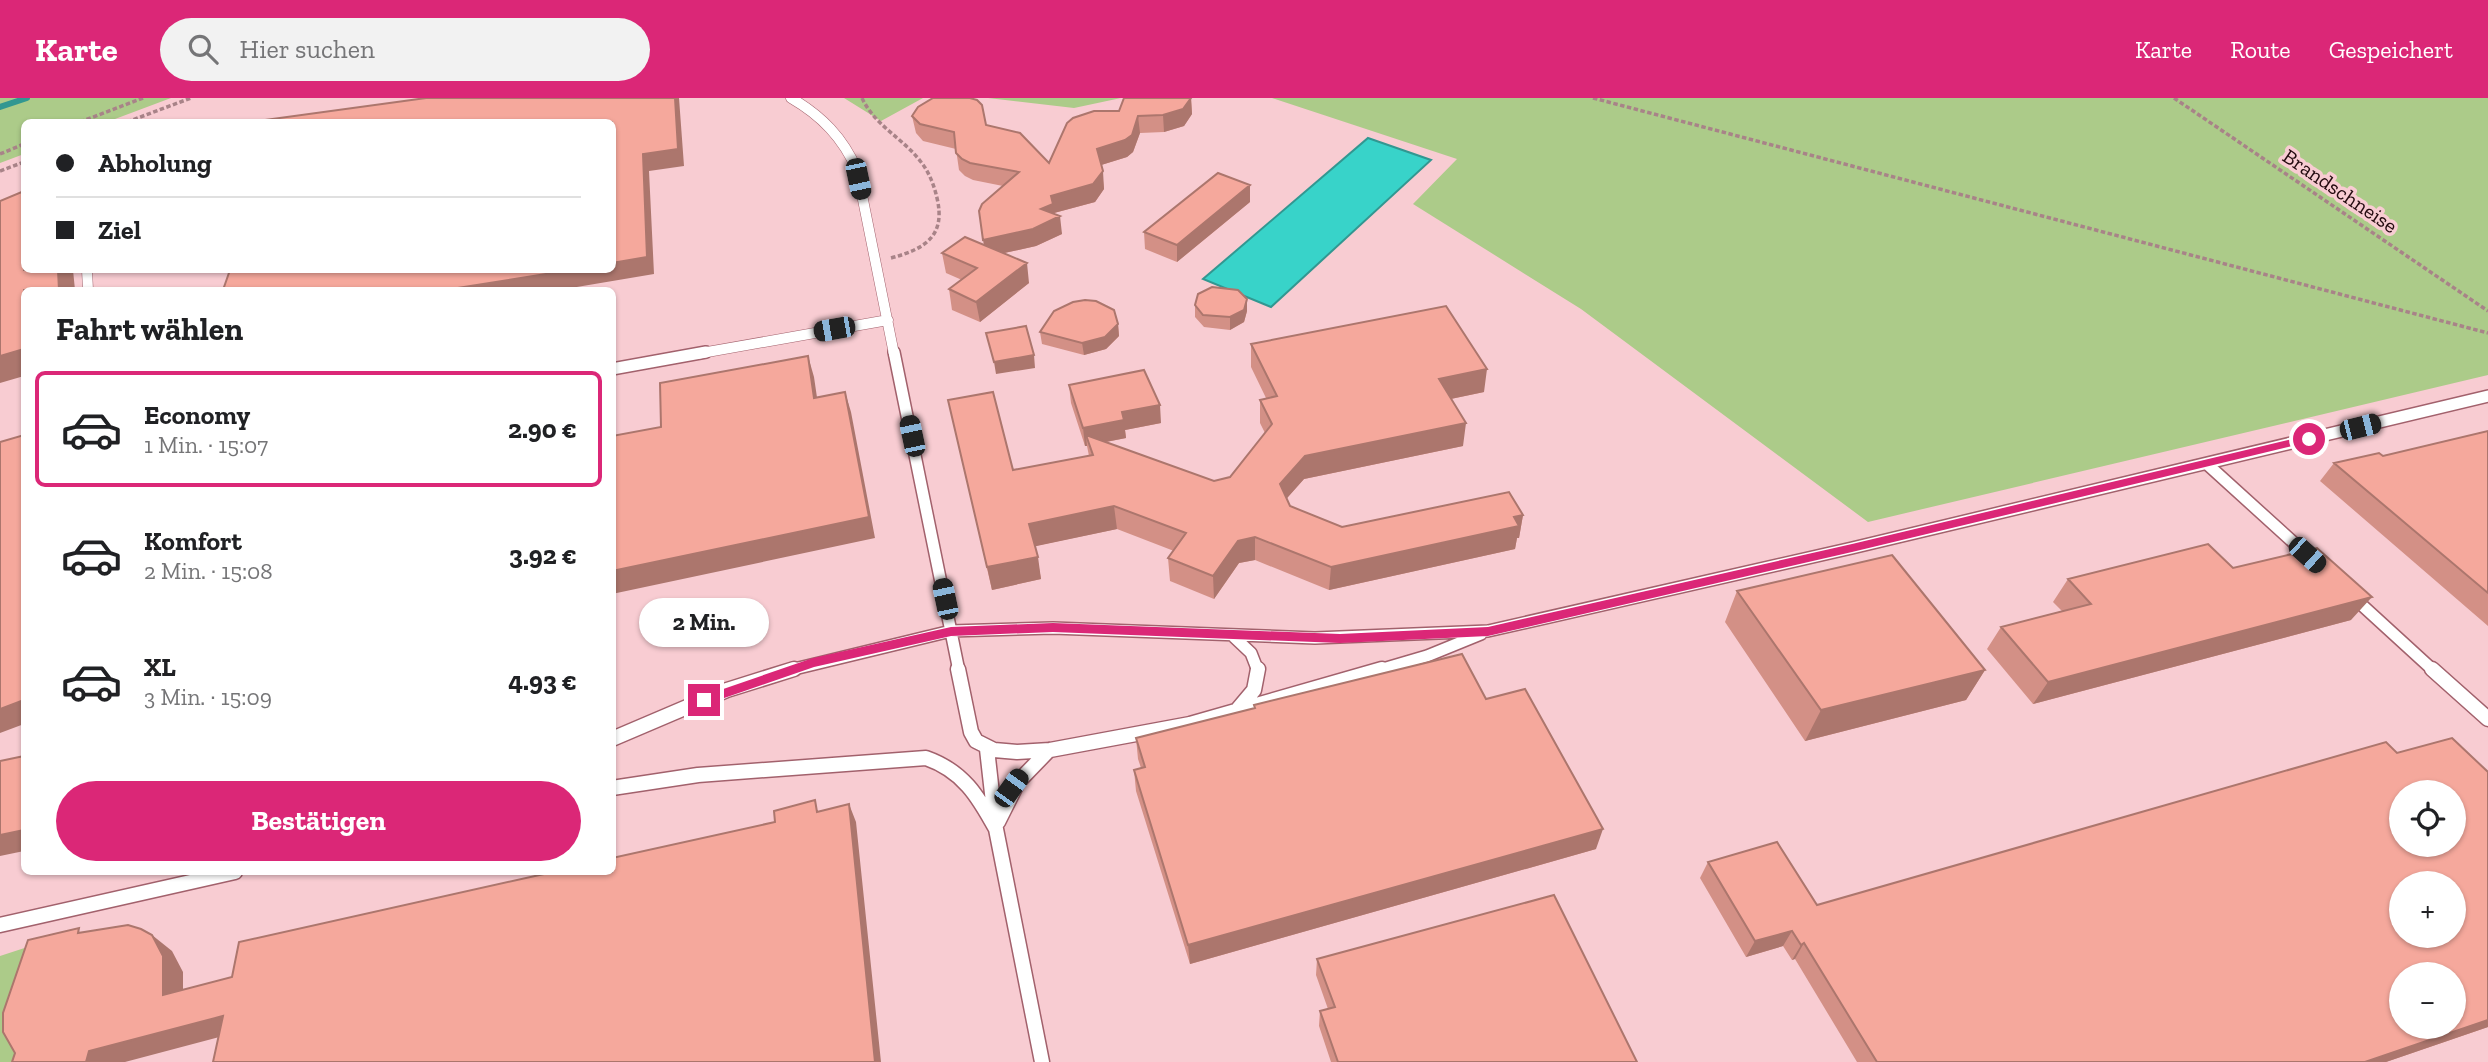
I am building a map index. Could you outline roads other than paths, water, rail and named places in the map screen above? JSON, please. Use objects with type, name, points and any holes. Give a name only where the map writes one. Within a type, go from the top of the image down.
[{"type":"lane","points":[[791,98],[824,119],[848,148],[857,170],[971,732],[974,741],[987,749],[1050,750],[1140,735],[1427,656],[1488,631],[2488,396]]},
{"type":"lane","points":[[616,368],[888,320]]},
{"type":"lane","points":[[2207,464],[2488,719]]},
{"type":"lane","points":[[616,737],[727,690],[776,673],[951,631],[1053,628],[1365,638],[1488,631]]},
{"type":"lane","points":[[1231,635],[1250,649],[1259,669],[1256,688],[1250,698],[1235,711]]},
{"type":"lane","points":[[987,749],[996,829],[1042,1062]]},
{"type":"lane","points":[[996,829],[1011,788],[1020,776],[1050,750]]},
{"type":"lane","points":[[616,788],[698,775],[926,758],[955,769],[967,781],[996,829]]},
{"type":"lane","points":[[0,925],[34,915],[221,875]]},
{"type":"lane","points":[[0,916],[34,915]]},
{"type":"water","points":[[1368,138],[1431,160],[1271,307],[1203,279]]},
{"type":"waterway","points":[[0,107],[27,98]]}]
